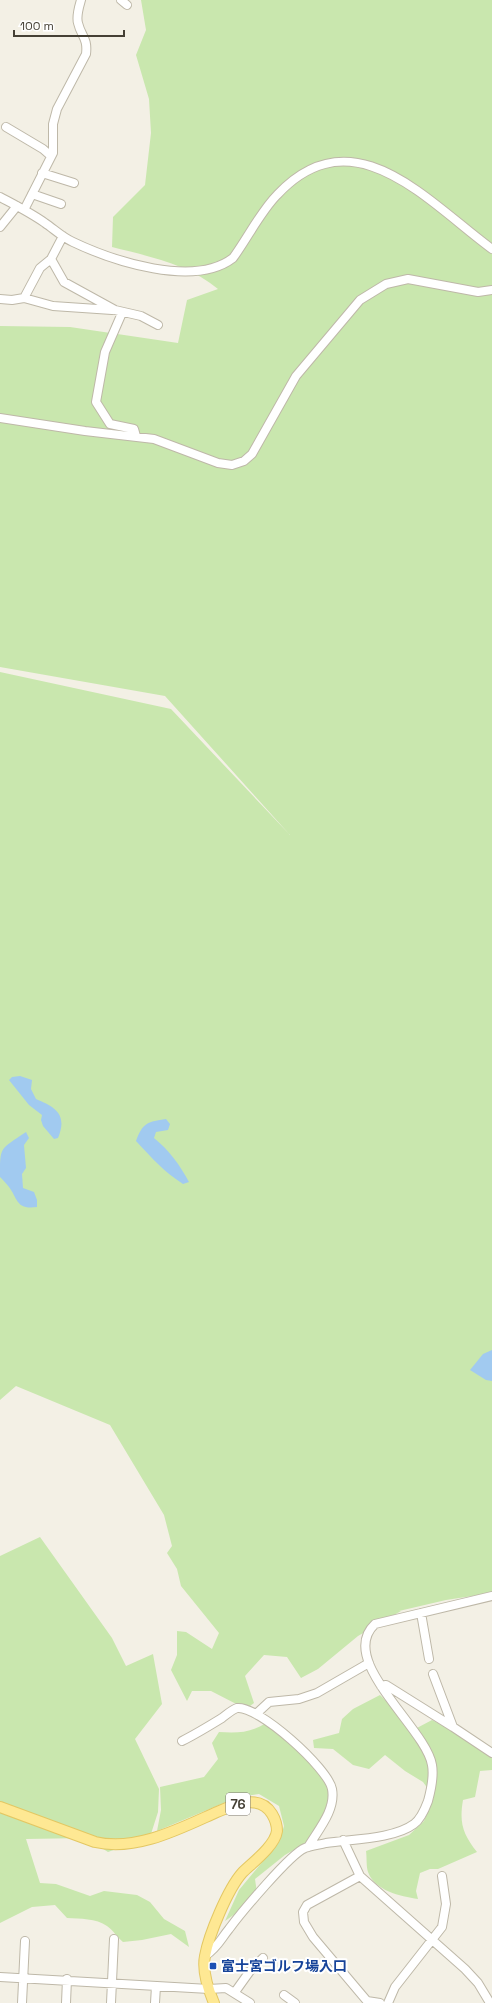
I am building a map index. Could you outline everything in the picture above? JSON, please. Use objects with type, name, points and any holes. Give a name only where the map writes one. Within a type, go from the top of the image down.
[{"type":"main road","name":"76","points":[[0,1807],[95,1842],[110,1845],[133,1843],[162,1834],[232,1806],[251,1801],[261,1804],[270,1811],[276,1821],[277,1831],[273,1840],[241,1874],[230,1891],[215,1926],[205,1956],[205,1968],[209,1989],[214,2003]]},
{"type":"street","points":[[0,227],[21,208],[32,194],[53,153],[53,124],[57,109],[86,54],[87,45],[78,24],[77,17],[81,0]]},
{"type":"street","points":[[6,128],[51,156]]},
{"type":"street","points":[[0,197],[21,208],[72,242],[118,260],[145,268],[183,270],[203,269],[224,265],[234,258],[276,196],[294,178],[319,165],[344,160],[359,162],[385,171],[407,183],[492,249]]},
{"type":"street","points":[[42,173],[74,183]]},
{"type":"street","points":[[32,194],[62,204]]},
{"type":"street","points":[[24,298],[40,268],[51,259],[63,236]]},
{"type":"street","points":[[51,259],[64,282],[118,312]]},
{"type":"street","points":[[0,418],[85,431],[154,439],[218,463],[232,465],[244,461],[252,454],[260,443],[296,376],[360,300],[386,284],[408,279],[478,292],[492,290]]},
{"type":"street","points":[[0,299],[12,300],[24,298],[53,306],[118,312],[141,316],[158,325]]},
{"type":"street","points":[[118,312],[105,352],[96,402],[110,424],[134,429],[136,436]]},
{"type":"street","points":[[205,1956],[216,1949],[229,1929],[286,1864],[296,1854],[308,1846],[395,1833],[416,1823],[423,1813],[432,1786],[432,1764],[423,1743],[374,1676],[369,1663],[366,1636],[369,1630],[376,1624],[492,1596]]},
{"type":"street","points":[[421,1613],[429,1659]]},
{"type":"street","points":[[256,1714],[269,1702],[299,1699],[317,1693],[369,1663]]},
{"type":"street","points":[[433,1674],[453,1727]]},
{"type":"street","points":[[381,1686],[386,1685],[492,1753]]},
{"type":"street","points":[[182,1741],[237,1708],[251,1710],[303,1749],[329,1778],[332,1795],[328,1814],[308,1846]]},
{"type":"street","points":[[343,1840],[360,1876],[470,1974],[478,1983],[490,2003]]},
{"type":"street","points":[[360,1876],[307,1905],[303,1912],[304,1922],[313,1937],[367,2001],[380,2003]]},
{"type":"street","points":[[388,2003],[395,1988],[442,1927],[446,1904],[442,1876]]},
{"type":"street","points":[[111,2003],[114,1940]]},
{"type":"street","points":[[22,2003],[25,1941]]},
{"type":"street","points":[[235,1992],[250,1971],[262,1958]]},
{"type":"street","points":[[0,1977],[67,1979],[112,1984],[209,1989],[226,1988],[235,1992],[250,2003]]},
{"type":"street","points":[[66,2003],[67,1979]]},
{"type":"street","points":[[155,2003],[156,1986]]},
{"type":"street","points":[[284,1995],[295,2003]]},
{"type":"green space","points":[[141,0],[492,0],[492,1593],[446,1600],[399,1611],[401,1611],[358,1636],[318,1669],[301,1678],[287,1657],[264,1655],[245,1676],[254,1703],[246,1709],[211,1691],[192,1691],[187,1701],[171,1670],[177,1655],[177,1631],[186,1632],[212,1649],[219,1633],[181,1586],[177,1569],[167,1553],[172,1546],[164,1515],[110,1425],[16,1386],[0,1400],[0,672],[171,709],[290,835],[165,696],[0,667],[0,326],[70,327],[178,343],[187,300],[218,289],[195,274],[168,262],[112,247],[113,217],[145,185],[151,133],[149,99],[136,55],[146,30]]},
{"type":"green space","points":[[40,1537],[112,1638],[126,1666],[153,1654],[162,1704],[135,1739],[159,1789],[158,1812],[150,1837],[108,1852],[86,1838],[26,1839],[40,1883],[56,1884],[90,1896],[104,1891],[137,1895],[150,1902],[164,1919],[185,1931],[189,1947],[171,1934],[123,1942],[103,1923],[88,1919],[67,1918],[55,1905],[32,1907],[0,1923],[0,1556]]},
{"type":"green space","points":[[380,1695],[415,1729],[432,1720],[452,1730],[492,1758],[492,1770],[480,1771],[475,1797],[463,1800],[463,1828],[468,1840],[477,1852],[438,1869],[430,1869],[420,1873],[416,1891],[418,1899],[389,1892],[376,1884],[368,1872],[366,1851],[409,1835],[424,1821],[434,1797],[423,1782],[405,1771],[385,1755],[369,1769],[353,1765],[333,1749],[314,1748],[313,1740],[339,1733],[342,1719],[353,1709]]},
{"type":"green space","points":[[266,1723],[322,1772],[328,1787],[329,1805],[309,1841],[285,1855],[255,1879],[257,1893],[242,1909],[225,1921],[239,1890],[279,1842],[284,1826],[279,1806],[259,1794],[238,1797],[157,1831],[161,1810],[160,1787],[204,1777],[218,1759],[212,1743],[219,1732],[249,1731]]},
{"type":"water","points":[[20,1076],[32,1080],[31,1089],[36,1099],[49,1105],[58,1112],[61,1130],[58,1138],[54,1139],[43,1126],[41,1120],[42,1115],[29,1105],[9,1080],[12,1077]]},
{"type":"water","points":[[166,1119],[170,1124],[168,1130],[156,1132],[154,1138],[174,1158],[182,1170],[189,1182],[183,1184],[153,1159],[136,1141],[144,1126],[150,1122]]},
{"type":"water","points":[[26,1132],[29,1138],[24,1145],[26,1168],[22,1174],[23,1188],[34,1192],[37,1200],[37,1207],[25,1207],[18,1203],[9,1187],[0,1177],[0,1159],[3,1149]]},
{"type":"water","points":[[492,1350],[492,1381],[486,1380],[470,1370],[483,1354]]},
{"type":"place","name":"富士宮ゴルフ場入口","points":[[213,1966]]}]
